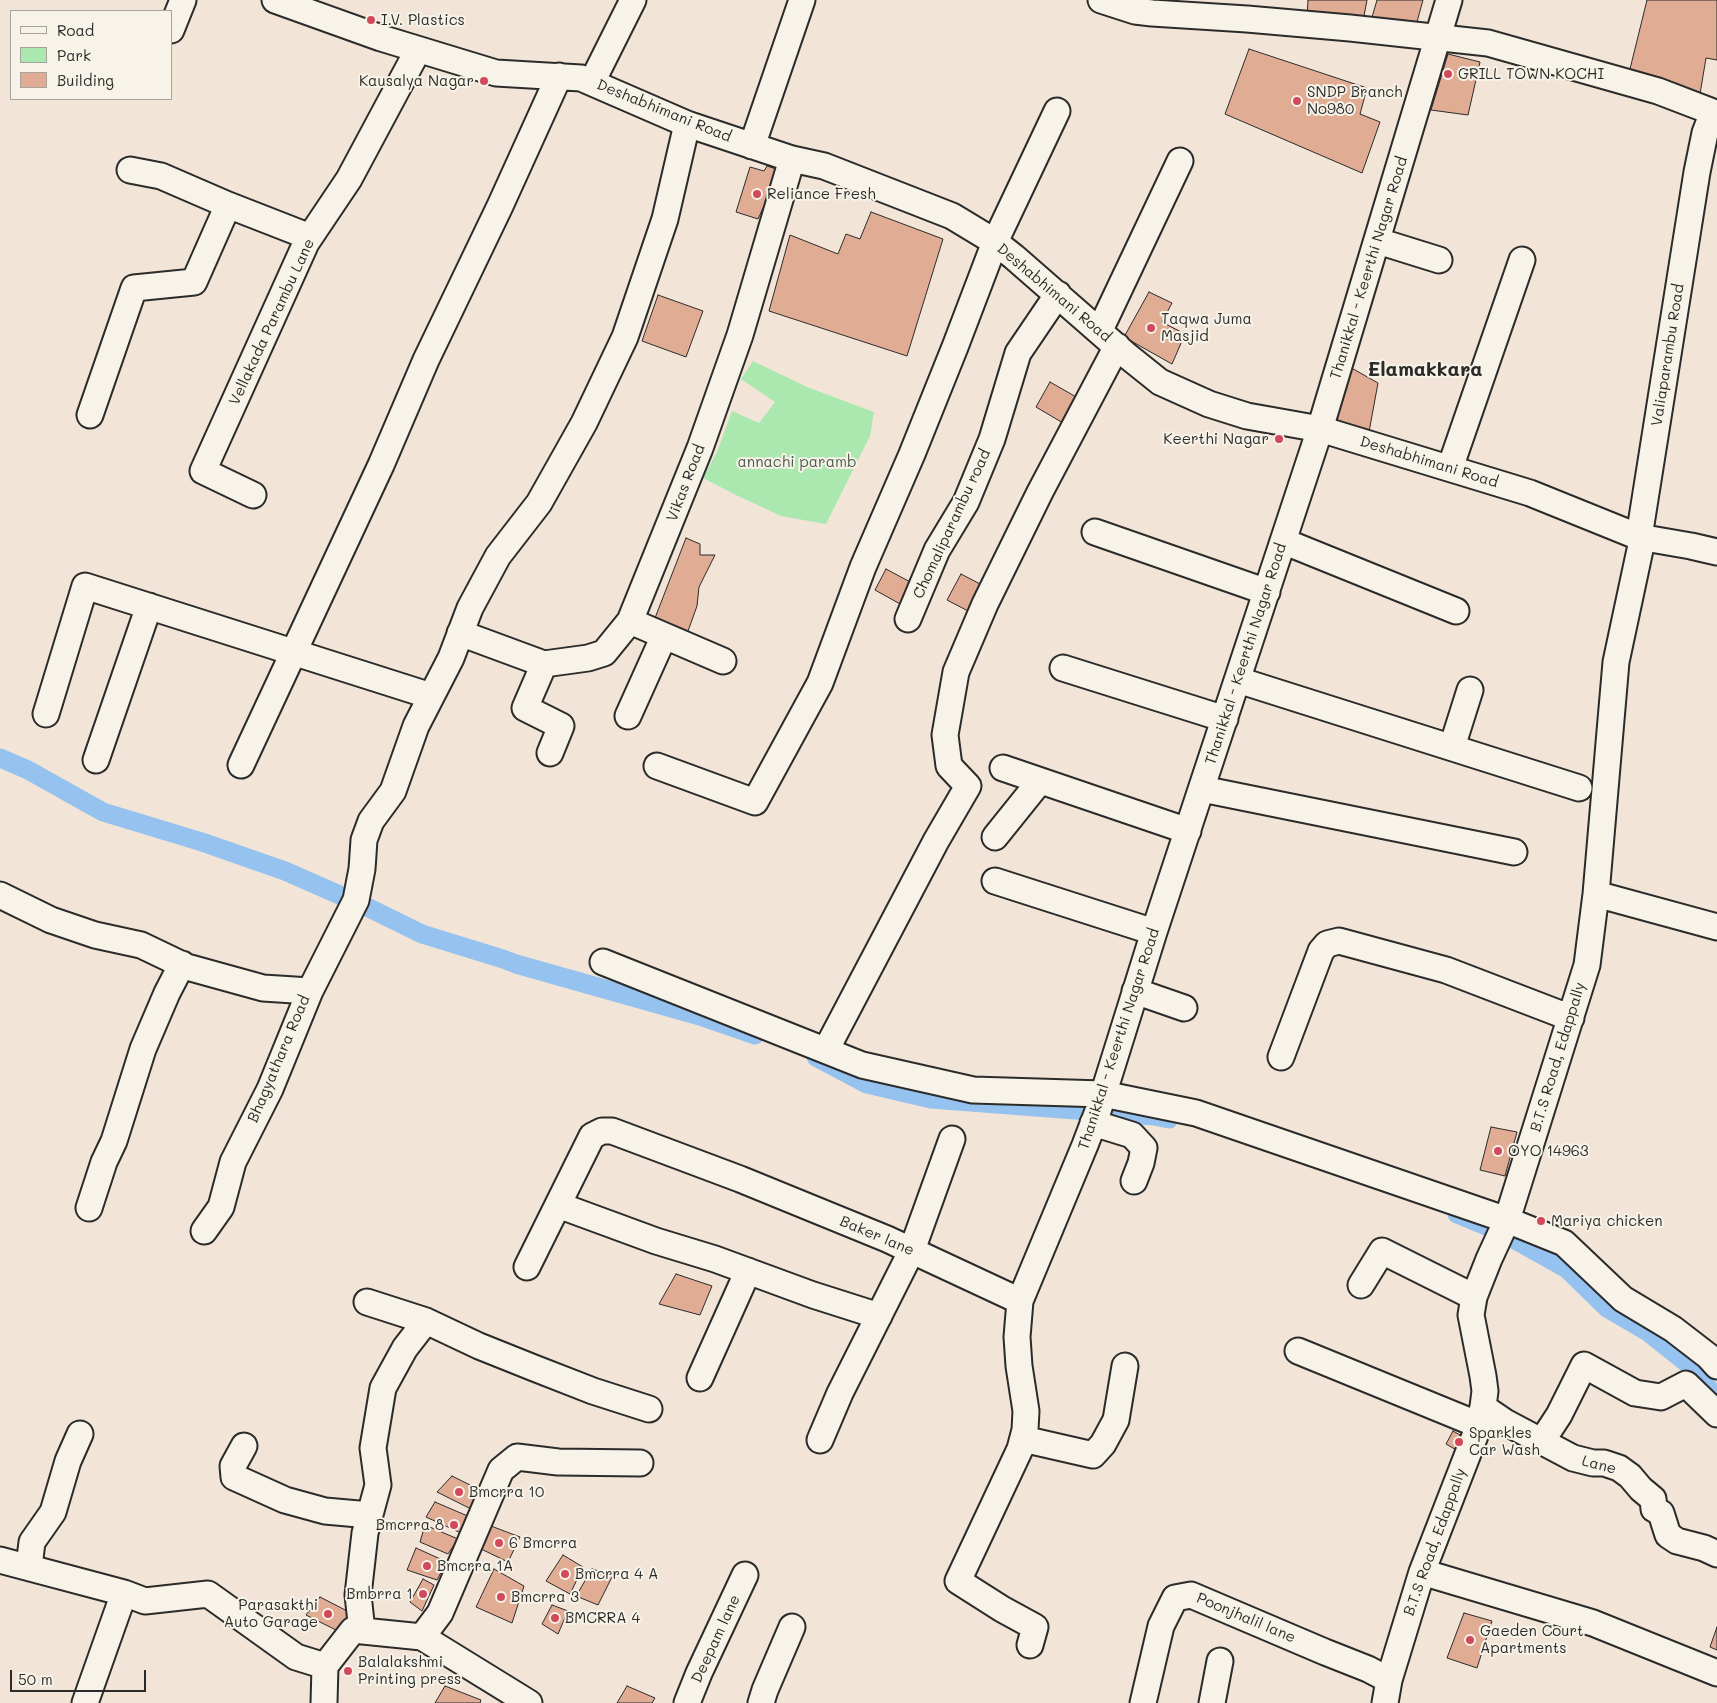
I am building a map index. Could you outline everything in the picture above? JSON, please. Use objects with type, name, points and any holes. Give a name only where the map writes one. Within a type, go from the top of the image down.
[{"type":"street","points":[[172,30],[183,0]]},
{"type":"street","name":"Deshabhimani Road","points":[[275,0],[418,50],[496,73],[581,78],[687,124],[792,159],[824,166],[952,216],[995,242],[1014,257],[1160,382],[1209,404],[1247,416],[1320,428],[1530,493],[1639,537],[1717,552]]},
{"type":"street","points":[[592,82],[633,0]]},
{"type":"street","points":[[752,146],[802,0]]},
{"type":"street","points":[[1101,0],[1135,11],[1152,13],[1340,27],[1488,43],[1658,91],[1715,113]]},
{"type":"street","name":"Thanikkal - Keerthi Nagar Road","points":[[1020,1301],[1095,1118],[1154,932],[1320,428],[1378,241],[1449,0]]},
{"type":"street","name":"Vellakada Parambu Lane","points":[[253,495],[204,470],[269,322],[310,237],[349,179],[418,50]]},
{"type":"street","points":[[240,766],[381,465],[426,360],[500,206],[559,76]]},
{"type":"street","points":[[657,766],[755,802],[820,683],[863,566],[956,348],[995,242],[1057,111]]},
{"type":"street","name":"Valiaparambu Road","points":[[1639,537],[1697,172],[1705,132],[1715,113]]},
{"type":"street","points":[[310,991],[356,900],[362,869],[364,840],[372,821],[393,791],[416,726],[451,658],[470,608],[498,556],[539,503],[584,423],[625,337],[665,219],[687,124]]},
{"type":"street","name":"Vikas Road","points":[[460,633],[544,664],[604,654],[630,621],[664,541],[740,335],[792,159]]},
{"type":"street","points":[[826,1050],[936,841],[968,786],[949,766],[945,734],[956,672],[985,604],[1040,492],[1108,338],[1180,161]]},
{"type":"street","points":[[130,170],[161,176],[310,237]]},
{"type":"street","points":[[90,414],[134,288],[194,282],[228,205]]},
{"type":"street","points":[[1378,241],[1440,260]]},
{"type":"street","points":[[1450,468],[1522,260]]},
{"type":"street","name":"Chomaliparambu road","points":[[908,619],[938,550],[966,502],[992,439],[1018,353],[1058,294]]},
{"type":"street","points":[[1095,532],[1267,592]]},
{"type":"street","name":"B.T.S Road, Edappally","points":[[1387,1692],[1422,1572],[1481,1416],[1485,1391],[1471,1315],[1474,1297],[1507,1220],[1587,965],[1596,894],[1616,662],[1641,545],[1639,537]]},
{"type":"street","points":[[1283,541],[1456,611]]},
{"type":"street","points":[[46,714],[85,586],[431,696]]},
{"type":"street","points":[[96,760],[149,606]]},
{"type":"street","points":[[630,621],[723,661]]},
{"type":"street","points":[[628,716],[664,636]]},
{"type":"street","points":[[544,664],[525,708],[561,726],[550,753]]},
{"type":"street","points":[[1063,668],[1225,719]]},
{"type":"street","points":[[1238,680],[1580,788]]},
{"type":"street","points":[[1452,747],[1470,690]]},
{"type":"street","points":[[1003,768],[1188,831]]},
{"type":"street","points":[[995,837],[1040,781]]},
{"type":"street","points":[[1202,789],[1514,852]]},
{"type":"street","points":[[995,881],[1154,932]]},
{"type":"street","points":[[1596,894],[1717,927]]},
{"type":"street","name":"Bhagyathara Road","points":[[0,895],[51,920],[95,936],[141,945],[182,964],[263,988],[310,991],[270,1089],[233,1162],[221,1207],[204,1231]]},
{"type":"street","points":[[1281,1057],[1321,951],[1327,944],[1333,942],[1349,943],[1446,970],[1571,1018]]},
{"type":"street","points":[[603,962],[862,1065],[1095,1118],[1132,1135],[1144,1148],[1134,1181]]},
{"type":"street","points":[[89,1208],[104,1162],[114,1141],[143,1049],[167,993],[182,964]]},
{"type":"street","points":[[1135,991],[1184,1008]]},
{"type":"street","points":[[1095,1118],[1196,1113],[1507,1220],[1564,1242],[1623,1299],[1673,1329],[1708,1356],[1717,1366]]},
{"type":"street","name":"Baker lane","points":[[527,1267],[592,1136],[602,1131],[612,1131],[740,1179],[887,1239],[1020,1301]]},
{"type":"street","points":[[820,1440],[840,1393],[912,1250],[952,1139]]},
{"type":"street","points":[[558,1204],[656,1241],[716,1259],[879,1316]]},
{"type":"street","points":[[1362,1285],[1382,1251],[1474,1297]]},
{"type":"street","points":[[700,1378],[748,1271]]},
{"type":"street","points":[[1020,1301],[1017,1337],[1026,1411],[1025,1430],[1020,1449],[958,1581],[1035,1627],[1030,1645]]},
{"type":"street","points":[[366,1302],[426,1321],[479,1346],[534,1368],[649,1410]]},
{"type":"street","points":[[362,1631],[358,1595],[365,1533],[378,1485],[372,1448],[383,1388],[406,1348],[426,1321]]},
{"type":"street","name":"Lane","points":[[1298,1351],[1481,1416],[1505,1422],[1573,1458],[1593,1463],[1604,1463],[1619,1468],[1653,1499],[1654,1509],[1661,1513],[1668,1535],[1677,1541],[1704,1548],[1717,1554]]},
{"type":"street","points":[[1542,1441],[1559,1415],[1584,1364],[1635,1393],[1661,1397],[1686,1384],[1717,1414]]},
{"type":"street","points":[[1023,1439],[1092,1455],[1103,1444],[1116,1420],[1125,1366]]},
{"type":"street","points":[[29,1567],[32,1542],[53,1512],[68,1461],[80,1434]]},
{"type":"street","points":[[244,1446],[234,1466],[234,1477],[286,1500],[324,1511],[370,1515]]},
{"type":"street","points":[[422,1637],[440,1613],[501,1470],[517,1456],[558,1462],[640,1463]]},
{"type":"street","points":[[0,1560],[124,1593],[145,1601],[208,1594],[296,1657],[325,1666]]},
{"type":"street","points":[[1422,1572],[1593,1623],[1717,1673]]},
{"type":"street","name":"Deepam lane","points":[[687,1703],[745,1575]]},
{"type":"street","points":[[85,1703],[124,1593]]},
{"type":"street","name":"Poonjhalil lane","points":[[1143,1703],[1161,1626],[1175,1598],[1191,1595],[1368,1669],[1387,1692]]},
{"type":"street","points":[[761,1703],[764,1690],[792,1626]]},
{"type":"street","points":[[324,1703],[325,1666],[353,1630],[422,1637],[529,1703]]},
{"type":"street","points":[[1214,1702],[1220,1661]]},
{"type":"green space","name":"annachi paramb","points":[[753,361],[807,387],[874,412],[870,436],[826,524],[781,516],[703,478],[717,452],[732,411],[759,423],[775,402],[741,379]]},
{"type":"building","points":[[1308,0],[1367,0],[1363,21],[1307,17]]},
{"type":"building","points":[[1377,0],[1423,0],[1415,29],[1370,24]]},
{"type":"building","points":[[1647,0],[1717,0],[1717,60],[1706,58],[1699,100],[1630,69]]},
{"type":"building","name":"SNDP Branch No980","points":[[1249,49],[1367,88],[1360,114],[1380,122],[1362,173],[1225,114]]},
{"type":"building","points":[[1448,54],[1480,62],[1468,115],[1431,110]]},
{"type":"building","name":"Reliance Fresh","points":[[767,166],[776,169],[769,195],[758,219],[736,212],[750,167],[764,171]]},
{"type":"building","points":[[871,212],[943,239],[907,356],[769,311],[790,235],[838,254],[846,234],[860,239]]},
{"type":"building","name":"Taqwa Juma Masjid","points":[[1149,292],[1172,303],[1162,322],[1185,334],[1172,364],[1124,337]]},
{"type":"building","points":[[658,295],[703,311],[686,357],[642,341]]},
{"type":"building","points":[[1348,366],[1378,383],[1369,432],[1330,422]]},
{"type":"building","points":[[1050,382],[1078,398],[1063,423],[1036,407]]},
{"type":"building","points":[[686,538],[700,544],[700,555],[715,555],[699,587],[697,606],[688,631],[655,618]]},
{"type":"building","points":[[886,569],[914,584],[902,605],[875,590]]},
{"type":"building","points":[[961,574],[984,586],[970,612],[947,600]]},
{"type":"building","name":"OYO 14963","points":[[1491,1127],[1517,1132],[1505,1176],[1480,1170]]},
{"type":"building","points":[[676,1274],[712,1286],[700,1315],[659,1304]]},
{"type":"building","name":"Sparkles Car Wash","points":[[1453,1431],[1471,1441],[1465,1455],[1446,1444]]},
{"type":"building","name":"Bmcrra 10","points":[[452,1476],[482,1491],[471,1509],[437,1492]]},
{"type":"building","name":"Bmcrra 8","points":[[435,1502],[470,1517],[461,1533],[426,1517]]},
{"type":"building","points":[[425,1525],[458,1539],[448,1554],[420,1542]]},
{"type":"building","name":"6 Bmcrra","points":[[491,1526],[520,1537],[508,1562],[479,1548]]},
{"type":"building","name":"Bmcrra 1A","points":[[416,1548],[447,1562],[437,1580],[407,1570]]},
{"type":"building","name":"Bmcrra 4 A","points":[[563,1555],[583,1567],[570,1594],[546,1581]]},
{"type":"building","name":"Bmcrra 3","points":[[494,1569],[524,1586],[512,1623],[476,1607]]},
{"type":"building","points":[[592,1569],[613,1575],[598,1605],[576,1596]]},
{"type":"building","name":"Bmbrra 1","points":[[423,1579],[434,1585],[422,1611],[410,1602]]},
{"type":"building","name":"Parasakthi Auto Garage","points":[[320,1597],[351,1613],[340,1632],[306,1615]]},
{"type":"building","name":"BMCRRA 4","points":[[552,1605],[568,1611],[558,1634],[542,1624]]},
{"type":"building","name":"Gaeden Court Apartments","points":[[1464,1613],[1492,1621],[1477,1668],[1447,1658]]},
{"type":"building","points":[[1717,1627],[1717,1650],[1710,1647]]},
{"type":"building","points":[[445,1686],[481,1700],[480,1703],[435,1703]]},
{"type":"building","points":[[627,1686],[655,1698],[652,1703],[617,1703]]},
{"type":"waterway","points":[[0,758],[28,770],[103,812],[202,842],[285,871],[367,907],[422,934],[516,964],[700,1016],[755,1035]]},
{"type":"waterway","points":[[816,1057],[867,1084],[931,1099],[1154,1116],[1169,1119]]},
{"type":"waterway","points":[[1457,1214],[1501,1232],[1567,1269],[1607,1308],[1648,1332],[1692,1367],[1717,1399]]},
{"type":"place","name":"I.V. Plastics","points":[[371,20]]},
{"type":"place","name":"GRILL TOWN KOCHI","points":[[1448,74]]},
{"type":"place","name":"Kausalya Nagar","points":[[484,81]]},
{"type":"place","name":"SNDP Branch No980","points":[[1297,101]]},
{"type":"place","name":"Reliance Fresh","points":[[757,194]]},
{"type":"place","name":"Taqwa Juma Masjid","points":[[1151,328]]},
{"type":"place","name":"Keerthi Nagar","points":[[1279,439]]},
{"type":"place","name":"OYO 14963","points":[[1498,1151]]},
{"type":"place","name":"Mariya chicken","points":[[1541,1221]]},
{"type":"place","name":"Sparkles Car Wash","points":[[1459,1442]]},
{"type":"place","name":"Bmcrra 10","points":[[459,1492]]},
{"type":"place","name":"Bmcrra 8","points":[[454,1525]]},
{"type":"place","name":"6 Bmcrra","points":[[499,1543]]},
{"type":"place","name":"Bmcrra 1A","points":[[427,1566]]},
{"type":"place","name":"Bmcrra 4 A","points":[[565,1574]]},
{"type":"place","name":"Bmbrra 1","points":[[423,1594]]},
{"type":"place","name":"Bmcrra 3","points":[[501,1597]]},
{"type":"place","name":"Parasakthi Auto Garage","points":[[328,1614]]},
{"type":"place","name":"BMCRRA 4","points":[[555,1618]]},
{"type":"place","name":"Gaeden Court Apartments","points":[[1470,1640]]},
{"type":"place","name":"Balalakshmi Printing press","points":[[348,1671]]},
{"type":"district","name":"Elamakkara","points":[[1425,370]]}]
